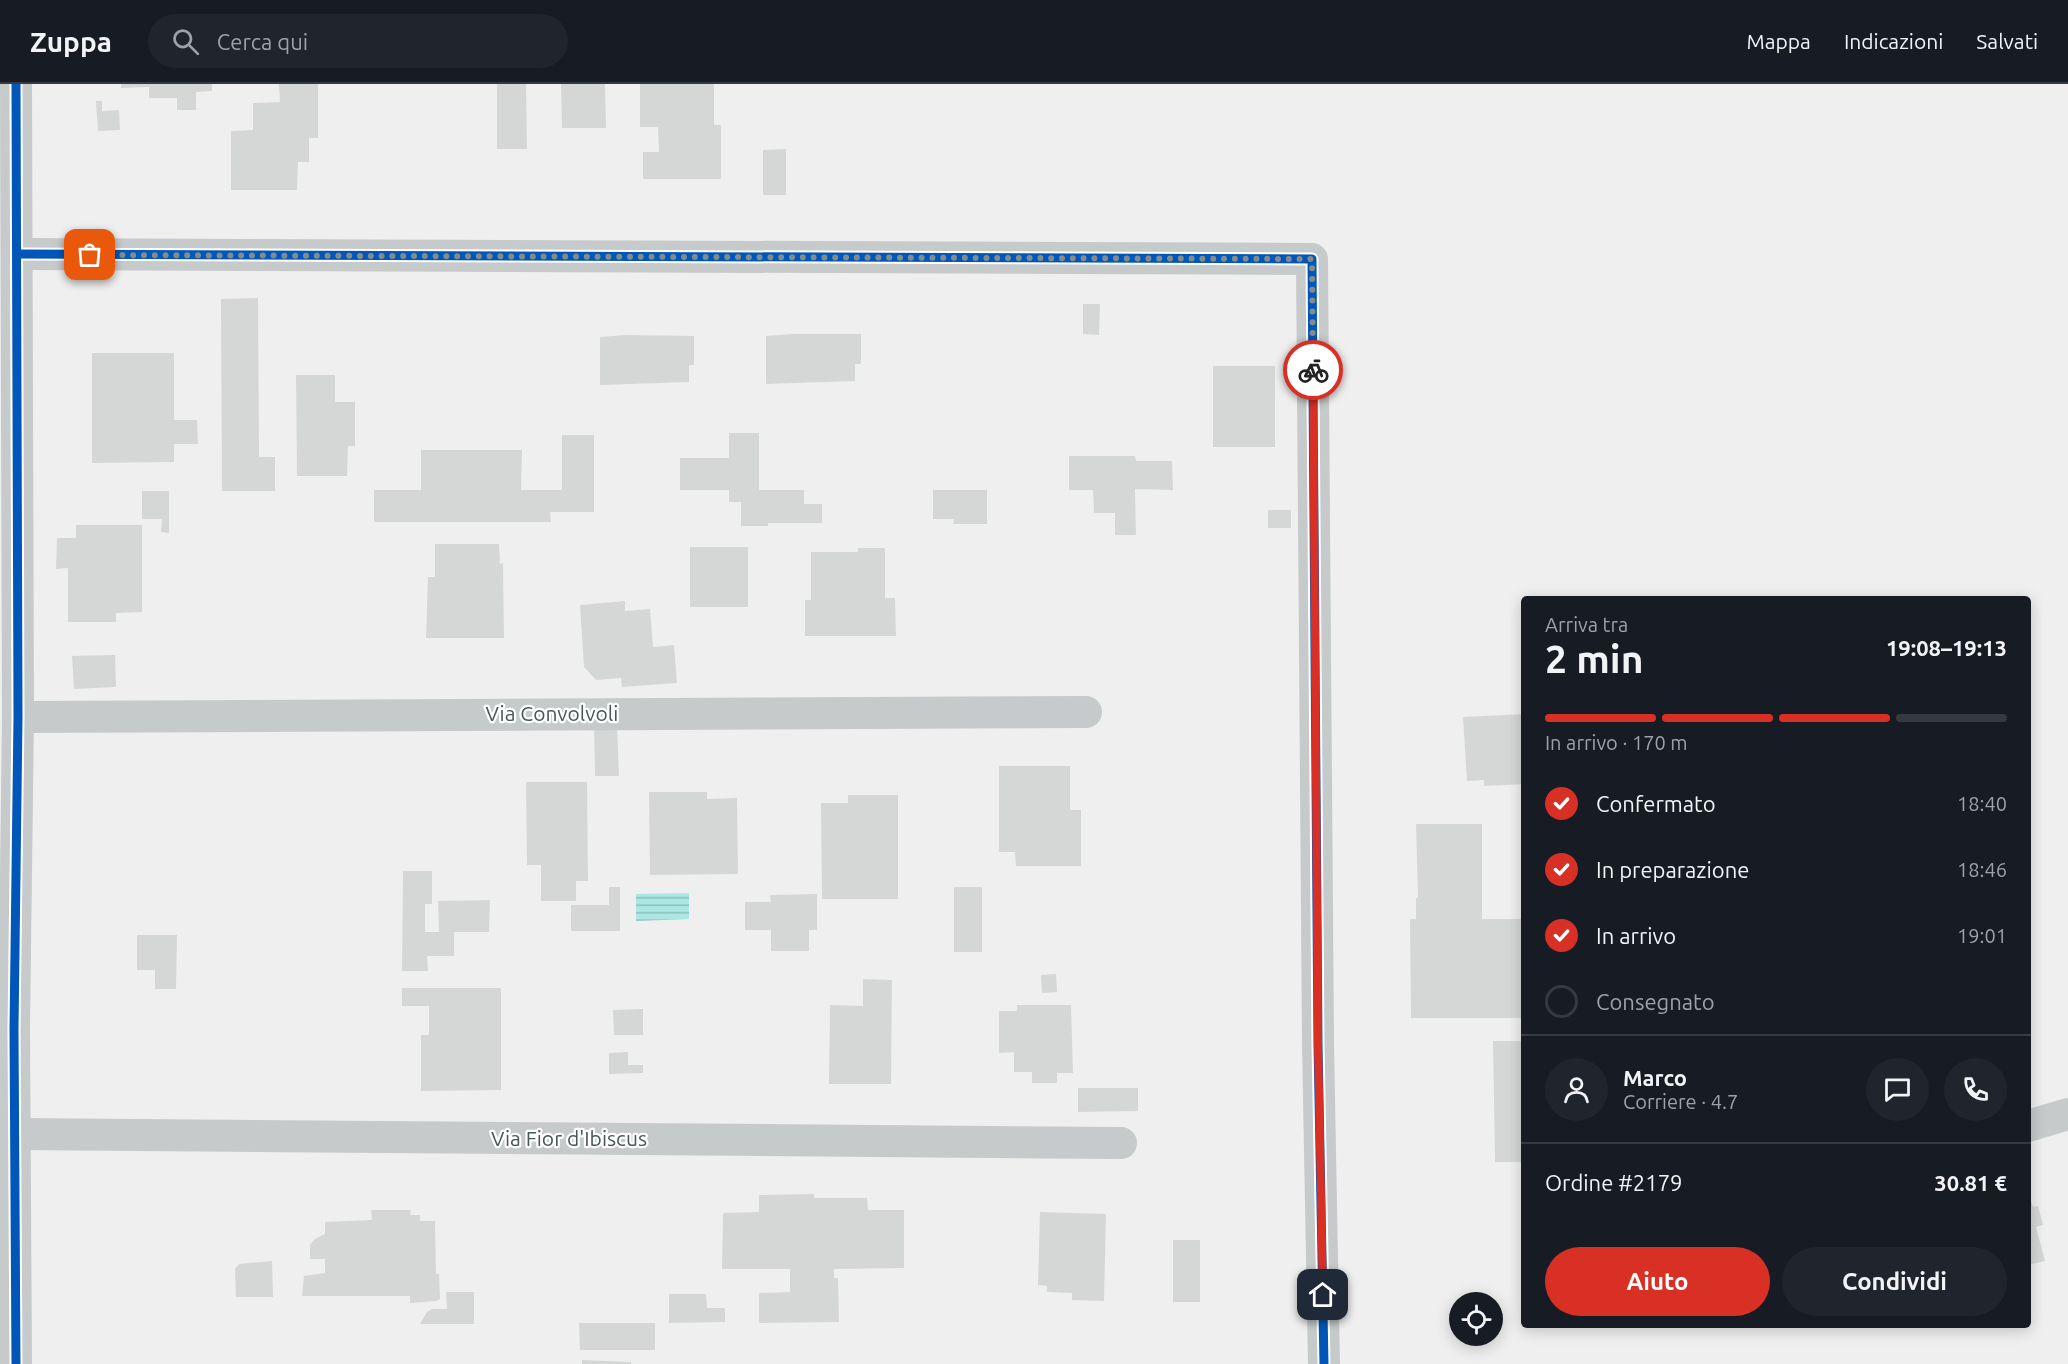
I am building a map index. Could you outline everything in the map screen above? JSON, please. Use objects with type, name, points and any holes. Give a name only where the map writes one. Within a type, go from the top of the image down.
[{"type":"street","points":[[16,84],[18,254],[8,320],[9,634],[18,717],[7,1029],[17,1134],[16,1364]]},
{"type":"street","points":[[18,254],[1312,259],[1318,1044],[1324,1364]]},
{"type":"street","name":"Via Convolvoli","points":[[18,717],[1086,712]]},
{"type":"street","points":[[2031,1125],[2068,1114]]},
{"type":"street","name":"Via Fior d'Ibiscus","points":[[17,1134],[1121,1143]]},
{"type":"water","points":[[689,893],[689,919],[636,921],[636,894]]},
{"type":"building","points":[[121,84],[212,84],[212,91],[196,92],[196,110],[177,110],[177,98],[149,98],[149,87],[121,88]]},
{"type":"building","points":[[279,84],[318,84],[318,138],[309,138],[309,162],[298,162],[297,190],[231,190],[231,131],[253,130],[253,103],[280,102]]},
{"type":"building","points":[[497,84],[526,84],[527,149],[497,149]]},
{"type":"building","points":[[561,84],[605,84],[606,128],[562,128]]},
{"type":"building","points":[[640,84],[714,84],[714,125],[721,125],[721,179],[643,179],[643,152],[659,152],[658,127],[640,127]]},
{"type":"building","points":[[96,101],[102,101],[102,111],[119,110],[120,130],[98,131]]},
{"type":"building","points":[[786,149],[786,195],[763,195],[763,150]]},
{"type":"building","points":[[258,298],[259,457],[275,457],[275,491],[222,491],[221,299]]},
{"type":"building","points":[[1083,304],[1100,304],[1099,335],[1083,334]]},
{"type":"building","points":[[861,334],[861,364],[855,364],[855,381],[766,384],[766,336]]},
{"type":"building","points":[[694,336],[694,365],[689,365],[689,382],[600,385],[600,337]]},
{"type":"building","points":[[92,353],[174,353],[174,420],[197,420],[198,444],[174,444],[174,462],[92,463]]},
{"type":"building","points":[[1213,366],[1275,366],[1275,447],[1213,447]]},
{"type":"building","points":[[296,375],[335,375],[335,402],[355,402],[355,446],[348,446],[347,476],[297,476]]},
{"type":"building","points":[[729,433],[759,433],[759,490],[804,490],[804,504],[822,504],[822,523],[768,523],[768,526],[741,526],[741,502],[729,502],[729,490],[680,490],[680,458],[729,458]]},
{"type":"building","points":[[562,435],[594,435],[594,512],[550,512],[551,522],[374,522],[374,490],[421,490],[421,450],[522,450],[521,490],[562,490]]},
{"type":"building","points":[[1069,456],[1135,456],[1136,461],[1172,461],[1173,490],[1135,489],[1136,535],[1115,535],[1115,513],[1094,513],[1093,490],[1069,490]]},
{"type":"building","points":[[933,490],[987,490],[987,524],[953,524],[954,519],[933,519]]},
{"type":"building","points":[[142,491],[169,491],[169,533],[161,532],[162,519],[142,519]]},
{"type":"building","points":[[1268,510],[1291,510],[1291,528],[1268,528]]},
{"type":"building","points":[[76,525],[142,525],[142,612],[116,613],[116,622],[68,622],[68,568],[56,569],[57,538],[76,538]]},
{"type":"building","points":[[435,544],[499,544],[500,564],[503,563],[504,638],[426,638],[428,577],[435,577]]},
{"type":"building","points":[[690,547],[748,547],[748,607],[690,607]]},
{"type":"building","points":[[858,548],[885,548],[885,598],[895,598],[896,636],[805,636],[805,600],[811,600],[811,552],[858,552]]},
{"type":"building","points":[[625,601],[625,611],[650,609],[653,647],[674,645],[677,683],[622,687],[621,678],[596,680],[584,667],[580,605]]},
{"type":"building","points":[[115,655],[116,687],[74,689],[72,656]]},
{"type":"building","points":[[1521,714],[1521,784],[1484,786],[1484,780],[1467,781],[1463,717]]},
{"type":"building","points":[[594,723],[617,724],[619,776],[595,776]]},
{"type":"building","points":[[999,766],[1070,766],[1070,810],[1081,810],[1081,866],[1016,866],[1015,852],[999,852]]},
{"type":"building","points":[[526,782],[587,782],[588,881],[576,881],[576,901],[541,901],[541,865],[527,865]]},
{"type":"building","points":[[649,792],[707,792],[707,799],[737,798],[738,874],[650,875]]},
{"type":"building","points":[[848,795],[898,795],[898,899],[822,899],[821,803],[848,803]]},
{"type":"building","points":[[1416,824],[1482,824],[1482,919],[1521,919],[1521,1018],[1411,1018],[1410,919],[1416,919],[1416,898],[1418,898]]},
{"type":"building","points":[[403,871],[432,871],[432,904],[425,904],[425,932],[439,932],[438,901],[490,900],[489,932],[454,932],[454,956],[427,956],[428,971],[402,971]]},
{"type":"building","points":[[609,887],[620,887],[620,931],[571,931],[571,905],[609,905]]},
{"type":"building","points":[[954,887],[982,887],[982,952],[954,952]]},
{"type":"building","points":[[817,894],[817,930],[809,930],[809,951],[771,951],[771,930],[745,930],[745,902],[771,902],[770,895]]},
{"type":"building","points":[[137,935],[177,935],[176,989],[155,989],[155,970],[137,970]]},
{"type":"building","points":[[1056,974],[1057,992],[1042,993],[1041,975]]},
{"type":"building","points":[[863,979],[892,980],[891,1084],[829,1084],[830,1005],[863,1006]]},
{"type":"building","points":[[402,988],[501,988],[501,1090],[421,1091],[421,1035],[429,1035],[429,1006],[402,1006]]},
{"type":"building","points":[[1017,1005],[1071,1005],[1073,1073],[1057,1073],[1057,1083],[1032,1083],[1032,1072],[1014,1072],[1014,1052],[999,1053],[999,1011],[1017,1011]]},
{"type":"building","points":[[643,1009],[643,1035],[614,1035],[613,1010]]},
{"type":"building","points":[[1493,1041],[1521,1041],[1521,1162],[1495,1162]]},
{"type":"building","points":[[628,1052],[628,1065],[643,1065],[643,1073],[609,1074],[609,1053]]},
{"type":"building","points":[[1078,1088],[1138,1088],[1138,1111],[1078,1112]]},
{"type":"building","points":[[814,1194],[814,1198],[867,1198],[868,1210],[904,1210],[904,1268],[834,1269],[834,1278],[838,1278],[839,1322],[759,1323],[759,1293],[790,1292],[790,1269],[722,1269],[723,1213],[759,1212],[759,1195]]},
{"type":"building","points":[[2031,1201],[2033,1207],[2038,1206],[2043,1225],[2036,1227],[2045,1261],[2031,1264]]},
{"type":"building","points":[[371,1210],[411,1210],[410,1215],[420,1215],[420,1221],[435,1221],[436,1274],[439,1274],[440,1299],[410,1303],[410,1296],[302,1296],[304,1276],[325,1273],[325,1259],[310,1259],[310,1245],[315,1239],[325,1234],[325,1222],[372,1220]]},
{"type":"building","points":[[1040,1212],[1106,1214],[1104,1301],[1072,1300],[1072,1293],[1047,1292],[1047,1286],[1038,1285]]},
{"type":"building","points":[[1173,1240],[1200,1240],[1200,1302],[1173,1302]]},
{"type":"building","points":[[272,1261],[273,1297],[236,1297],[235,1269],[239,1264]]},
{"type":"building","points":[[446,1292],[474,1292],[474,1324],[420,1324],[427,1312],[432,1309],[447,1309]]},
{"type":"building","points":[[669,1294],[706,1294],[707,1308],[725,1308],[725,1322],[669,1323]]},
{"type":"building","points":[[579,1323],[655,1323],[655,1350],[580,1350]]},
{"type":"building","points":[[582,1360],[631,1362],[631,1364],[582,1364]]},
{"type":"cycle path","points":[[16,84],[18,717],[14,1029],[16,1364]]},
{"type":"cycle path","points":[[18,254],[1312,259],[1318,1044],[1324,1364]]},
{"type":"way so far","points":[[90,255],[1312,259],[1313,370]]},
{"type":"route","points":[[1313,370],[1318,1044],[1323,1295]]}]
